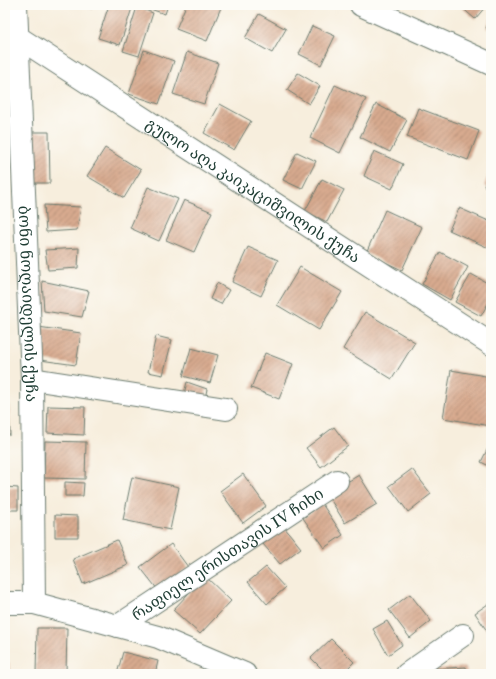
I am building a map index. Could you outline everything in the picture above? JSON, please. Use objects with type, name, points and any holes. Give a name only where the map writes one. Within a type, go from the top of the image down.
[{"type":"street","name":"ბონი ნოღაიდელის ქუჩა","points":[[16,5],[16,36],[32,379],[34,603]]},
{"type":"street","points":[[361,5],[491,64]]},
{"type":"street","name":"გულო აღა კაიკაციშვილის ქუჩა","points":[[16,36],[491,344]]},
{"type":"street","points":[[32,379],[226,409]]},
{"type":"street","name":"რაფიელ ერისთავის IV ჩიხი","points":[[118,626],[337,481]]},
{"type":"street","points":[[5,603],[34,603],[158,637],[245,674]]},
{"type":"street","points":[[407,674],[463,635]]},
{"type":"building","points":[[80,5],[94,5],[92,9]]},
{"type":"building","points":[[109,5],[133,5],[120,45],[98,38]]},
{"type":"building","points":[[138,5],[168,5],[165,14]]},
{"type":"building","points":[[186,5],[222,5],[207,41],[176,29]]},
{"type":"building","points":[[459,5],[487,5],[475,19]]},
{"type":"building","points":[[137,7],[153,13],[139,56],[123,51]]},
{"type":"building","points":[[259,14],[286,29],[272,53],[245,38]]},
{"type":"building","points":[[491,18],[491,30],[486,28]]},
{"type":"building","points":[[312,26],[335,36],[321,65],[299,54]]},
{"type":"building","points":[[144,50],[174,61],[159,104],[129,94]]},
{"type":"building","points":[[187,52],[218,63],[204,104],[173,94]]},
{"type":"building","points":[[298,73],[320,86],[309,104],[287,90]]},
{"type":"building","points":[[335,85],[366,99],[340,153],[310,138]]},
{"type":"building","points":[[220,104],[251,121],[234,150],[204,133]]},
{"type":"building","points":[[376,104],[407,120],[390,152],[360,137]]},
{"type":"building","points":[[418,108],[479,131],[468,160],[407,137]]},
{"type":"building","points":[[28,132],[49,132],[50,183],[29,183]]},
{"type":"building","points":[[105,148],[141,170],[124,198],[87,176]]},
{"type":"building","points":[[374,151],[403,164],[392,189],[364,176]]},
{"type":"building","points":[[297,152],[316,161],[302,189],[283,180]]},
{"type":"building","points":[[491,168],[491,189],[484,186]]},
{"type":"building","points":[[322,179],[344,190],[327,222],[305,211]]},
{"type":"building","points":[[148,187],[178,199],[159,241],[130,228]]},
{"type":"building","points":[[184,200],[212,212],[194,252],[166,240]]},
{"type":"building","points":[[44,205],[81,207],[77,230],[46,232]]},
{"type":"building","points":[[459,208],[491,222],[491,249],[449,230]]},
{"type":"building","points":[[385,210],[422,227],[402,270],[366,253]]},
{"type":"building","points":[[248,247],[278,260],[261,296],[232,282]]},
{"type":"building","points":[[79,248],[78,268],[48,270],[45,250]]},
{"type":"building","points":[[440,252],[468,267],[450,300],[422,284]]},
{"type":"building","points":[[300,267],[342,292],[319,330],[277,305]]},
{"type":"building","points":[[471,274],[491,285],[491,298],[481,316],[455,302]]},
{"type":"building","points":[[42,281],[89,291],[82,317],[44,311]]},
{"type":"building","points":[[217,283],[229,290],[221,304],[210,299]]},
{"type":"building","points":[[365,312],[415,342],[392,379],[343,349]]},
{"type":"building","points":[[38,327],[81,333],[76,365],[33,359]]},
{"type":"building","points":[[156,336],[172,340],[163,375],[148,372]]},
{"type":"building","points":[[191,348],[218,355],[210,383],[183,376]]},
{"type":"building","points":[[265,353],[293,364],[279,399],[251,388]]},
{"type":"building","points":[[451,370],[491,377],[491,426],[443,418]]},
{"type":"building","points":[[187,382],[207,389],[205,399],[184,394]]},
{"type":"building","points":[[5,402],[9,402],[10,435],[5,435]]},
{"type":"building","points":[[48,406],[85,407],[84,435],[47,433]]},
{"type":"building","points":[[334,427],[348,446],[321,467],[306,448]]},
{"type":"building","points":[[45,441],[86,442],[85,479],[44,478]]},
{"type":"building","points":[[491,442],[491,467],[481,462]]},
{"type":"building","points":[[412,469],[431,494],[408,512],[389,486]]},
{"type":"building","points":[[243,474],[266,506],[243,523],[220,491]]},
{"type":"building","points":[[359,475],[377,504],[345,523],[327,494]]},
{"type":"building","points":[[132,477],[179,487],[170,530],[123,520]]},
{"type":"building","points":[[65,482],[84,483],[83,496],[65,496]]},
{"type":"building","points":[[5,487],[18,488],[18,510],[5,510]]},
{"type":"building","points":[[322,504],[343,535],[324,548],[303,518]]},
{"type":"building","points":[[55,515],[78,516],[78,537],[55,537]]},
{"type":"building","points":[[284,527],[301,548],[280,564],[263,544]]},
{"type":"building","points":[[117,540],[128,565],[83,584],[73,559]]},
{"type":"building","points":[[171,544],[188,567],[158,590],[140,567]]},
{"type":"building","points":[[266,567],[285,588],[267,604],[248,582]]},
{"type":"building","points":[[205,576],[231,601],[200,634],[173,610]]},
{"type":"building","points":[[410,594],[431,621],[410,638],[389,610]]},
{"type":"building","points":[[491,602],[491,637],[475,613]]},
{"type":"building","points":[[387,621],[402,645],[388,655],[373,629]]},
{"type":"building","points":[[37,628],[67,628],[66,674],[36,674]]},
{"type":"building","points":[[331,639],[354,662],[342,674],[327,674],[311,658]]},
{"type":"building","points":[[123,652],[158,661],[155,674],[117,674]]},
{"type":"building","points":[[5,662],[9,662],[10,674],[5,674]]},
{"type":"building","points":[[466,667],[467,674],[432,674],[432,669]]}]
